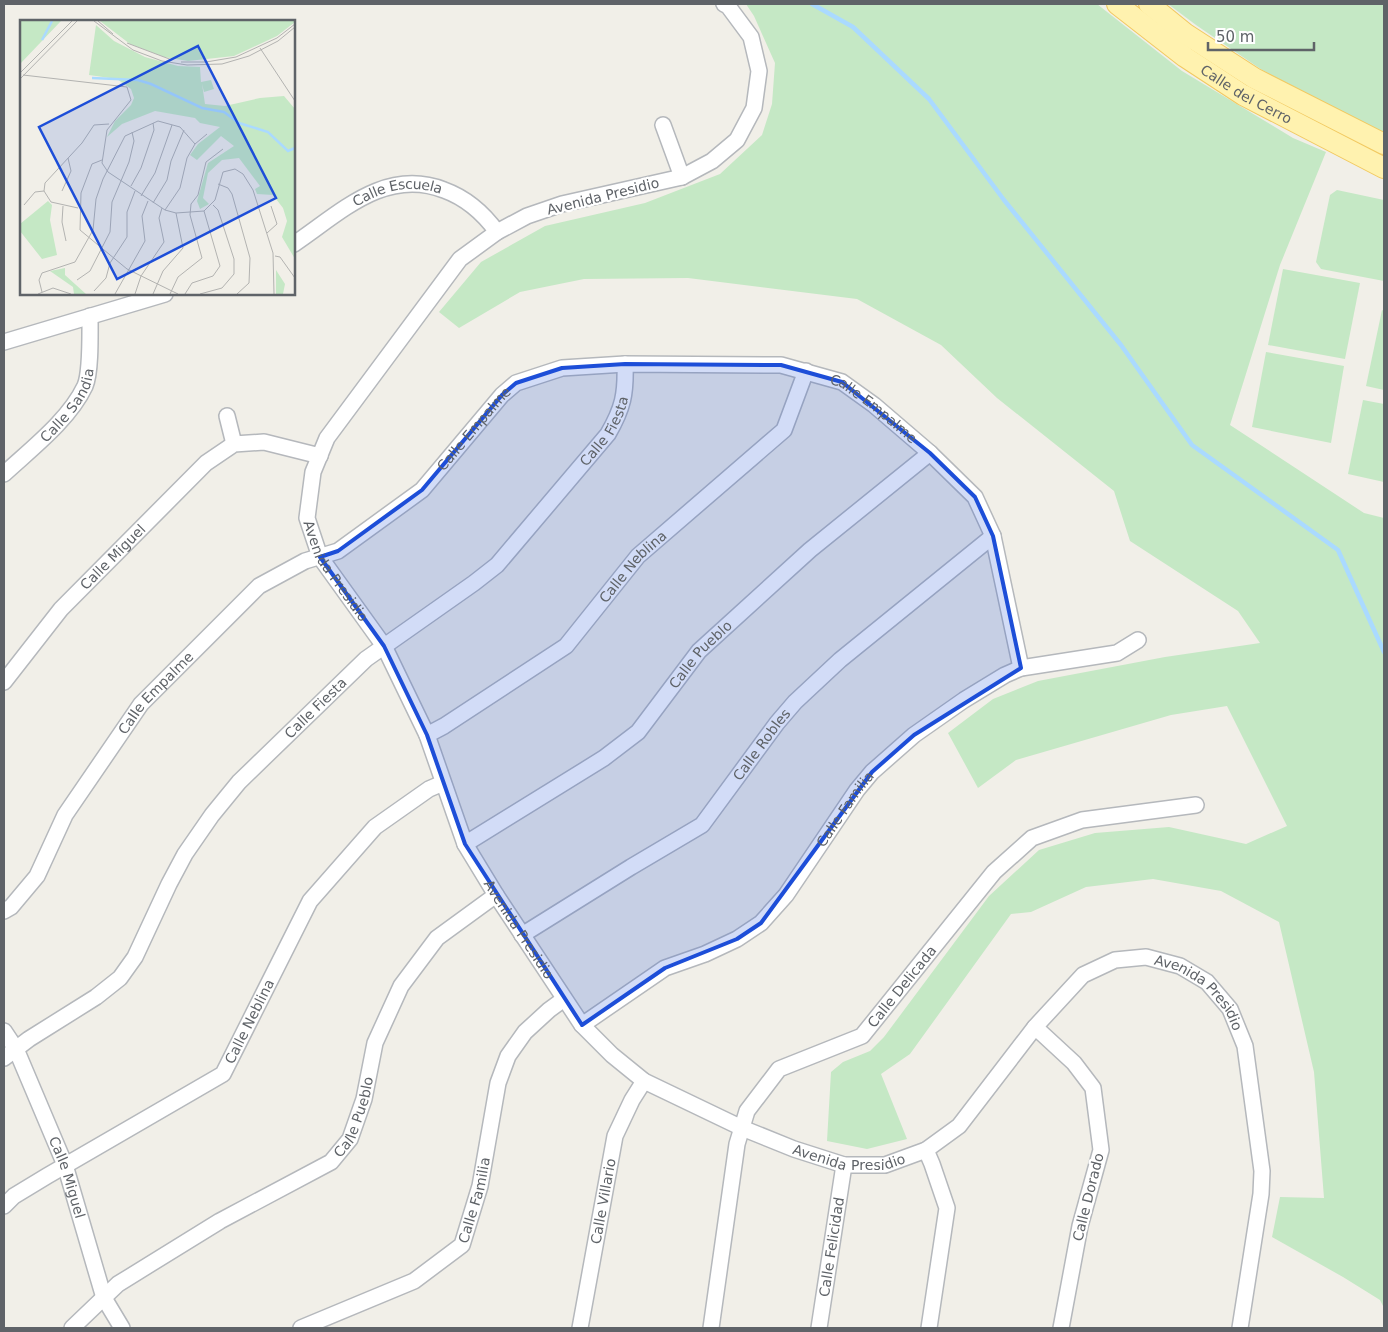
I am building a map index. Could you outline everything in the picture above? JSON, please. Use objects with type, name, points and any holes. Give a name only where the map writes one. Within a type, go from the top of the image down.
[{"type":"main road","name":"Calle del Cerro","points":[[1117,4],[1185,57],[1243,95],[1384,168]]},
{"type":"main road","name":"Calle del Cerro","points":[[1150,4],[1186,34],[1254,78],[1384,144]]},
{"type":"street","name":"Avenida Presidio","points":[[724,4],[728,6],[751,37],[759,71],[754,108],[737,140],[712,161],[682,177],[562,204],[527,216],[498,232],[460,259],[327,438],[313,472],[307,518],[320,557],[384,646],[427,735],[465,844],[496,895],[582,1026],[612,1055],[644,1081],[742,1128],[794,1149],[844,1165],[885,1165],[926,1150],[959,1126],[1035,1027],[1083,975],[1115,960],[1146,957],[1180,966],[1207,982],[1230,1009],[1245,1046],[1262,1171],[1261,1194],[1240,1328]]},
{"type":"street","points":[[662,125],[682,177]]},
{"type":"street","name":"Calle Escuela","points":[[295,243],[359,200],[388,186],[402,183],[432,185],[451,192],[482,214],[498,232]]},
{"type":"street","points":[[4,342],[162,295]]},
{"type":"street","name":"Calle Sandia","points":[[4,474],[66,416],[85,385],[89,357],[90,316]]},
{"type":"street","name":"Calle Empalme","points":[[4,911],[12,906],[37,876],[65,815],[141,704],[259,586],[305,561],[338,552],[422,490],[502,395],[516,383],[562,368],[625,364],[781,365],[806,370],[842,382],[874,405],[930,453],[975,497],[993,536],[1021,668]]},
{"type":"street","name":"Calle Fiesta","points":[[10,1053],[120,978],[135,957],[185,854],[212,814],[238,782],[366,659],[497,565],[608,434],[618,416],[624,397],[625,364]]},
{"type":"street","name":"Calle Neblina","points":[[427,735],[444,726],[566,646],[638,556],[784,430],[806,370]]},
{"type":"street","points":[[227,416],[234,444],[264,442],[320,456]]},
{"type":"street","name":"Calle Miguel","points":[[4,682],[61,610],[206,463],[234,444]]},
{"type":"street","name":"Calle Pueblo","points":[[465,844],[604,758],[638,732],[699,651],[810,550],[930,453]]},
{"type":"street","name":"Calle Robles","points":[[522,935],[702,825],[777,723],[795,702],[840,660],[993,536]]},
{"type":"street","name":"Calle Familia","points":[[582,1026],[665,968],[704,954],[737,939],[761,923],[786,894],[857,790],[872,772],[914,735],[964,700],[1005,675],[1021,668],[1117,653],[1138,640]]},
{"type":"street","name":"Calle Neblina","points":[[4,1206],[14,1196],[65,1165],[223,1074],[310,900],[375,827],[443,782]]},
{"type":"street","name":"Calle Delicada","points":[[711,1328],[737,1144],[747,1111],[779,1069],[862,1036],[994,872],[1032,838],[1082,820],[1196,806]]},
{"type":"street","name":"Calle Pueblo","points":[[72,1328],[118,1284],[220,1220],[331,1162],[350,1138],[364,1100],[375,1043],[400,986],[437,938],[496,895]]},
{"type":"street","name":"Calle Familia","points":[[300,1328],[414,1281],[462,1245],[480,1186],[498,1082],[508,1056],[525,1032],[564,999]]},
{"type":"street","name":"Calle Dorado","points":[[1035,1027],[1074,1063],[1092,1088],[1101,1150],[1080,1226],[1061,1328]]},
{"type":"street","name":"Calle Miguel","points":[[4,1031],[10,1053],[65,1165],[104,1298],[122,1328]]},
{"type":"street","name":"Calle Villario","points":[[580,1328],[615,1136],[632,1100],[644,1081]]},
{"type":"street","points":[[926,1150],[947,1208],[928,1328]]},
{"type":"street","name":"Calle Felicidad","points":[[819,1328],[844,1165]]},
{"type":"highlighted area","points":[[625,364],[781,365],[806,371],[842,382],[930,453],[975,497],[993,536],[1021,668],[914,735],[872,772],[761,923],[737,939],[665,968],[582,1025],[465,844],[427,735],[384,646],[320,557],[338,551],[422,490],[502,395],[516,383],[562,368]]},
{"type":"green space","points":[[746,4],[1097,4],[1182,71],[1293,138],[1326,152],[1280,265],[1230,425],[1364,513],[1384,518],[1384,1308],[1380,1300],[1272,1237],[1280,1197],[1324,1198],[1314,1072],[1279,922],[1221,891],[1153,879],[1086,887],[1031,912],[1011,914],[910,1054],[881,1074],[907,1139],[867,1149],[827,1141],[831,1072],[843,1062],[870,1051],[884,1037],[989,896],[1039,850],[1095,833],[1169,827],[1246,844],[1287,826],[1227,706],[1171,715],[1016,760],[978,788],[948,733],[993,699],[1038,681],[1165,657],[1260,643],[1238,611],[1130,541],[1114,491],[997,398],[941,345],[857,299],[688,278],[584,279],[520,292],[459,328],[439,312],[481,262],[545,226],[645,203],[720,174],[762,135],[772,104],[775,63],[754,16]]},
{"type":"green space","points":[[1168,4],[1384,4],[1384,133],[1262,70]]},
{"type":"green space","points":[[1337,190],[1384,200],[1384,281],[1321,269],[1316,262],[1330,195]]},
{"type":"green space","points":[[1283,269],[1360,283],[1345,359],[1268,345]]},
{"type":"green space","points":[[1382,310],[1384,311],[1384,390],[1366,386]]},
{"type":"green space","points":[[1266,352],[1344,366],[1331,443],[1252,427]]},
{"type":"green space","points":[[1363,400],[1384,404],[1384,482],[1348,474]]},
{"type":"waterway","points":[[812,4],[853,27],[929,99],[1004,200],[1121,345],[1192,445],[1338,550],[1384,652]]}]
